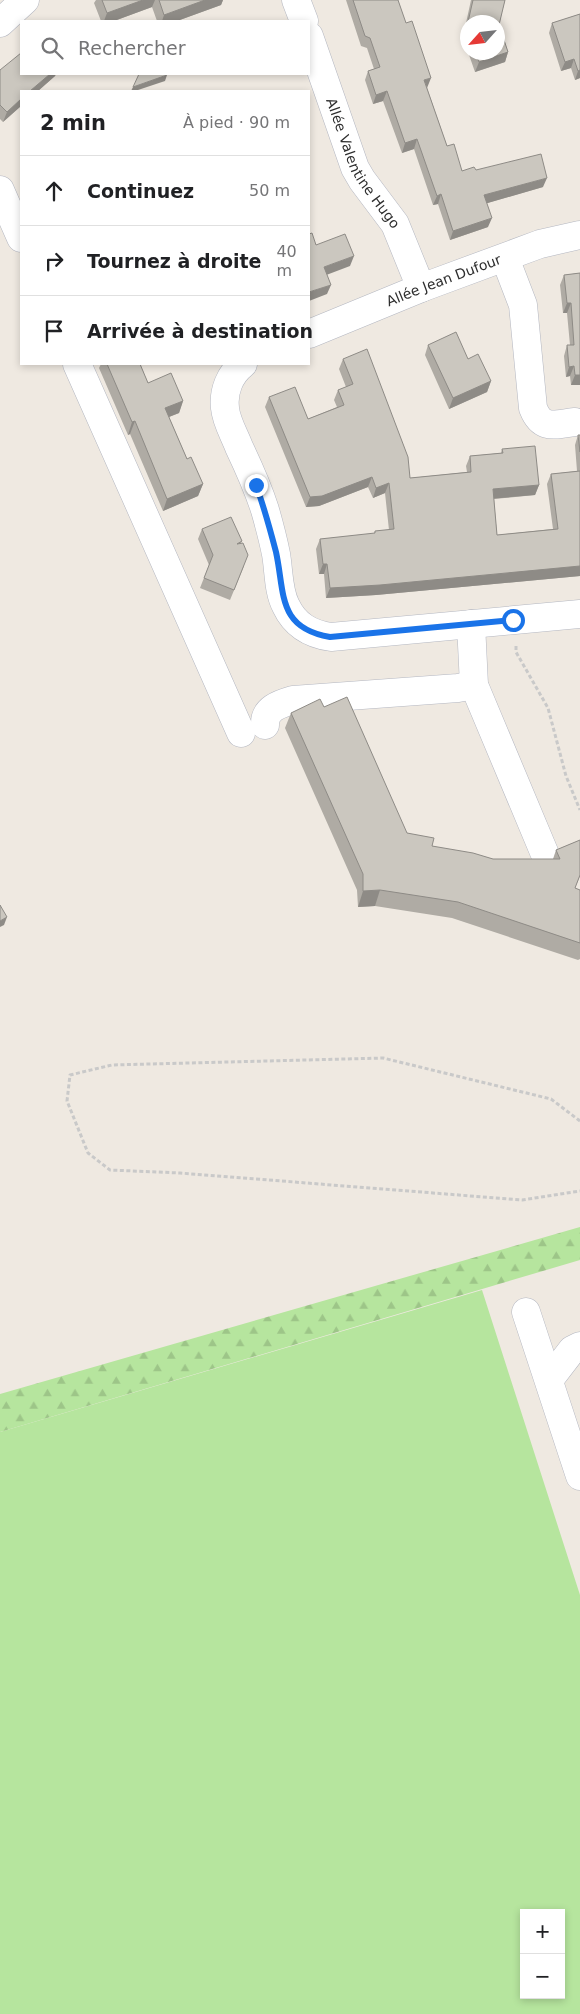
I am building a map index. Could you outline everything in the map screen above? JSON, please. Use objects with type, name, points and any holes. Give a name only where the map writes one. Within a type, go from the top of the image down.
[{"type":"street","points":[[0,23],[25,0]]},
{"type":"street","points":[[296,0],[304,20]]},
{"type":"street","name":"Allée Valentine Hugo","points":[[310,39],[355,168],[395,224],[421,288]]},
{"type":"street","points":[[0,190],[20,236]]},
{"type":"street","name":"Allée Jean Dufour","points":[[310,334],[421,288],[547,242],[580,235]]},
{"type":"street","points":[[505,258],[522,306],[533,408],[536,417],[546,424],[575,422]]},
{"type":"street","points":[[77,365],[253,729],[265,720],[270,710],[292,700],[458,688],[474,685]]},
{"type":"street","points":[[242,365],[236,370],[227,388],[226,418],[256,485],[276,554],[286,607],[297,622],[310,632],[330,637],[580,614]]},
{"type":"street","points":[[471,624],[474,685],[544,852]]},
{"type":"street","points":[[526,1312],[580,1476]]},
{"type":"street","points":[[549,1380],[572,1350],[580,1346]]},
{"type":"path","points":[[513,620],[516,652],[548,708],[566,776],[580,810]]},
{"type":"path","points":[[580,1121],[551,1099],[383,1058],[112,1064],[70,1075],[67,1101],[88,1153],[110,1170],[180,1173],[522,1200],[580,1191]]},
{"type":"green space","points":[[580,1227],[580,1260],[0,1432],[0,1394]]},
{"type":"green space","points":[[482,1290],[580,1595],[580,2014],[0,2014],[0,1432]]},
{"type":"building","points":[[102,0],[143,0],[107,13]]},
{"type":"building","points":[[159,0],[205,0],[164,15]]},
{"type":"building","points":[[353,0],[398,0],[406,23],[412,21],[431,78],[424,80],[447,146],[454,144],[462,171],[474,167],[476,170],[541,154],[547,178],[484,195],[492,218],[453,231],[441,194],[437,196],[417,139],[405,143],[387,91],[376,95],[368,71],[380,67],[370,38],[365,36]]},
{"type":"building","points":[[473,0],[505,0],[501,15],[470,15]]},
{"type":"building","points":[[580,14],[580,70],[578,71],[574,59],[565,62],[552,23]]},
{"type":"building","points":[[20,54],[20,75],[49,75],[31,90],[20,90],[20,100],[7,112],[0,105],[0,70]]},
{"type":"building","points":[[139,75],[167,75],[133,87]]},
{"type":"building","points":[[312,233],[316,245],[345,234],[354,256],[324,267],[331,285],[310,292],[310,234]]},
{"type":"building","points":[[580,273],[580,375],[575,375],[574,366],[569,367],[567,345],[574,345],[571,303],[567,303],[564,275]]},
{"type":"building","points":[[456,332],[468,359],[478,354],[491,381],[453,398],[428,345]]},
{"type":"building","points":[[367,349],[408,457],[410,478],[471,472],[470,456],[503,453],[502,449],[535,446],[539,485],[493,489],[497,535],[558,529],[551,474],[580,471],[580,566],[330,588],[327,564],[323,564],[320,539],[394,529],[389,483],[376,488],[372,477],[322,496],[310,497],[269,397],[295,387],[308,419],[344,405],[338,390],[353,384],[343,359]]},
{"type":"building","points":[[107,365],[140,365],[148,383],[171,373],[183,401],[165,408],[187,459],[191,457],[203,484],[167,499],[135,421],[132,422]]},
{"type":"building","points":[[578,435],[580,435],[580,452]]},
{"type":"building","points":[[231,517],[242,541],[237,544],[243,543],[248,555],[234,590],[204,578],[213,555],[202,529]]},
{"type":"building","points":[[347,697],[407,833],[434,838],[432,846],[473,853],[493,859],[560,859],[556,850],[580,840],[580,875],[575,888],[580,890],[580,943],[458,902],[380,890],[363,891],[363,874],[291,713],[320,699],[324,707]]},
{"type":"building","points":[[0,905],[7,917],[0,921]]},
{"type":"route","points":[[256,485],[276,554],[286,607],[297,622],[310,632],[330,637],[513,620]]}]
